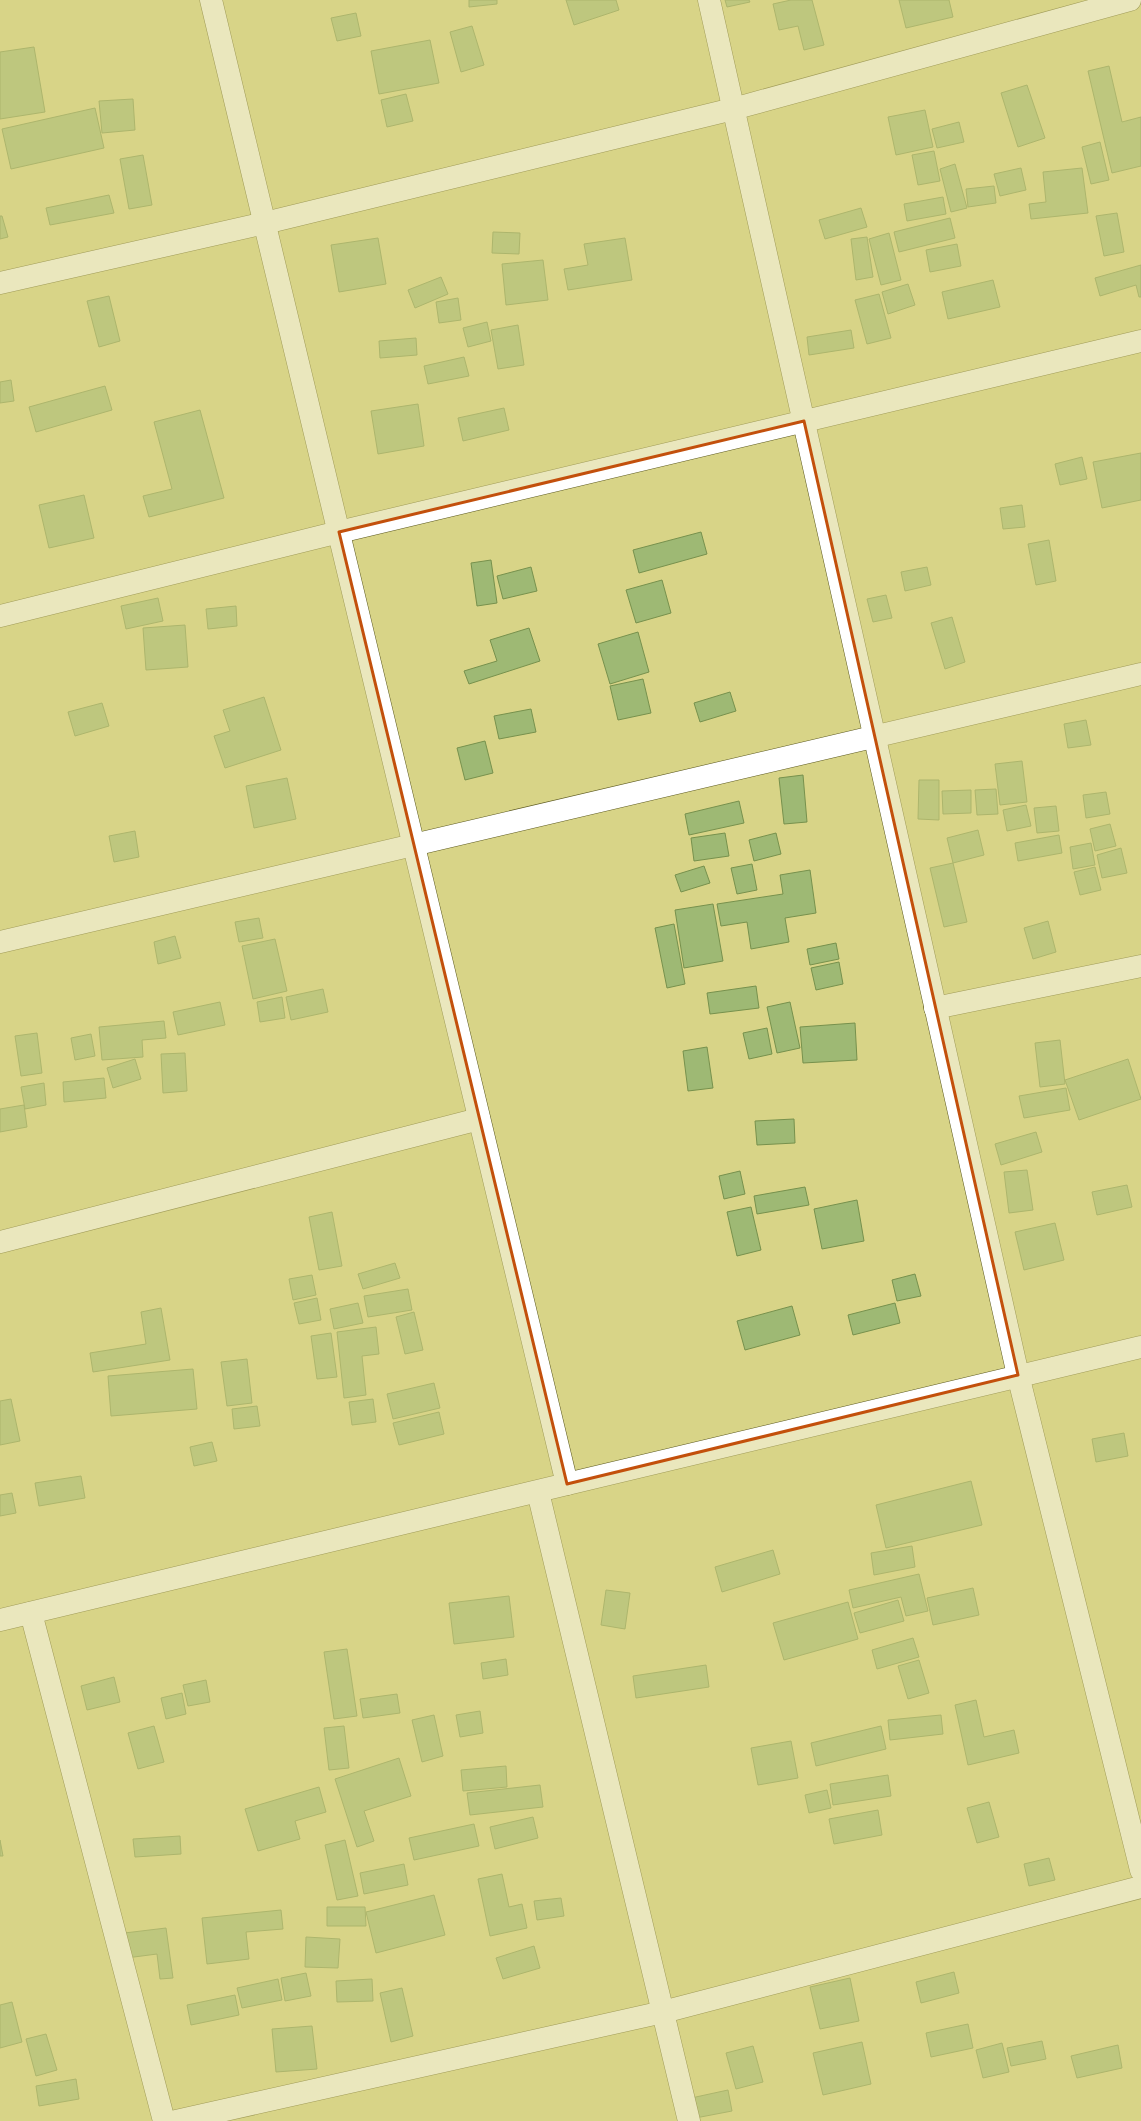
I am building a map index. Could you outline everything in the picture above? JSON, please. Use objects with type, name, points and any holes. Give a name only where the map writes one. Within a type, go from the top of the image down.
[{"type":"street","points":[[211,0],[567,1484]]},
{"type":"street","points":[[709,0],[1018,1375],[1141,1870]]},
{"type":"street","points":[[0,283],[265,223],[733,109],[1130,0]]},
{"type":"street","points":[[0,616],[339,532],[1141,341]]},
{"type":"street","points":[[0,942],[1141,674]]},
{"type":"street","points":[[935,1008],[1141,966]]},
{"type":"street","points":[[0,1242],[479,1119]]},
{"type":"street","points":[[0,1620],[1141,1346]]},
{"type":"street","points":[[538,1492],[689,2121]]},
{"type":"street","points":[[31,1613],[164,2121]]},
{"type":"street","points":[[176,2121],[662,2012],[1141,1887]]},
{"type":"highlighted area","points":[[804,421],[1018,1375],[567,1484],[339,532]]},
{"type":"building","points":[[469,0],[497,0],[497,4],[469,7]]},
{"type":"building","points":[[566,0],[616,0],[619,10],[574,25]]},
{"type":"building","points":[[725,0],[749,0],[750,2],[727,7]]},
{"type":"building","points":[[791,0],[812,0],[824,45],[804,50],[798,26],[779,30],[773,4]]},
{"type":"building","points":[[899,0],[949,0],[953,17],[906,28]]},
{"type":"building","points":[[356,13],[361,36],[337,41],[331,18]]},
{"type":"building","points":[[472,26],[484,65],[461,72],[450,32]]},
{"type":"building","points":[[430,40],[439,83],[379,94],[371,51]]},
{"type":"building","points":[[34,47],[45,112],[0,119],[0,52]]},
{"type":"building","points":[[1109,66],[1122,122],[1141,117],[1141,166],[1112,173],[1088,71]]},
{"type":"building","points":[[1027,85],[1045,138],[1018,147],[1001,93]]},
{"type":"building","points":[[406,94],[413,121],[387,127],[381,100]]},
{"type":"building","points":[[133,99],[135,130],[102,133],[99,101]]},
{"type":"building","points":[[95,108],[104,148],[11,169],[2,129]]},
{"type":"building","points":[[925,110],[933,147],[896,155],[888,117]]},
{"type":"building","points":[[959,122],[964,142],[937,148],[932,129]]},
{"type":"building","points":[[1100,142],[1109,180],[1091,184],[1082,147]]},
{"type":"building","points":[[934,151],[940,181],[918,185],[912,155]]},
{"type":"building","points":[[143,155],[152,205],[129,209],[120,159]]},
{"type":"building","points":[[955,164],[967,208],[951,212],[940,169]]},
{"type":"building","points":[[1021,168],[1026,190],[1000,196],[994,174]]},
{"type":"building","points":[[1082,168],[1088,213],[1031,219],[1029,204],[1046,202],[1043,172]]},
{"type":"building","points":[[994,186],[996,203],[968,207],[966,189]]},
{"type":"building","points":[[109,195],[114,213],[50,225],[46,208]]},
{"type":"building","points":[[943,197],[946,214],[907,221],[904,204]]},
{"type":"building","points":[[861,208],[867,227],[825,239],[819,220]]},
{"type":"building","points":[[1117,213],[1124,252],[1104,256],[1096,216]]},
{"type":"building","points":[[0,216],[2,216],[8,237],[0,239]]},
{"type":"building","points":[[950,218],[955,238],[899,252],[894,232]]},
{"type":"building","points":[[493,232],[520,233],[519,254],[492,253]]},
{"type":"building","points":[[889,233],[901,280],[881,285],[869,239]]},
{"type":"building","points":[[867,237],[873,277],[856,280],[851,239]]},
{"type":"building","points":[[378,238],[386,284],[339,292],[331,245]]},
{"type":"building","points":[[625,238],[632,280],[568,290],[564,269],[588,265],[584,244]]},
{"type":"building","points":[[957,244],[961,266],[930,272],[926,250]]},
{"type":"building","points":[[543,260],[548,300],[506,305],[502,264]]},
{"type":"building","points":[[1141,265],[1141,297],[1139,297],[1136,285],[1100,296],[1095,278]]},
{"type":"building","points":[[441,277],[448,294],[415,308],[408,290]]},
{"type":"building","points":[[993,280],[1000,307],[948,319],[942,292]]},
{"type":"building","points":[[908,284],[915,305],[888,314],[882,292]]},
{"type":"building","points":[[879,294],[891,338],[867,344],[855,300]]},
{"type":"building","points":[[109,296],[120,341],[99,347],[87,301]]},
{"type":"building","points":[[458,298],[461,320],[439,323],[436,302]]},
{"type":"building","points":[[487,322],[491,341],[468,347],[463,328]]},
{"type":"building","points":[[518,325],[524,365],[498,369],[491,330]]},
{"type":"building","points":[[851,330],[854,348],[809,355],[807,337]]},
{"type":"building","points":[[416,338],[417,355],[380,358],[379,341]]},
{"type":"building","points":[[464,357],[469,376],[428,384],[424,366]]},
{"type":"building","points":[[11,380],[14,401],[0,403],[0,382]]},
{"type":"building","points":[[105,386],[112,410],[36,432],[29,407]]},
{"type":"building","points":[[418,404],[424,446],[378,454],[371,411]]},
{"type":"building","points":[[504,408],[509,430],[463,441],[458,418]]},
{"type":"building","points":[[200,410],[224,498],[149,517],[143,496],[172,489],[154,422]]},
{"type":"building","points":[[1141,453],[1141,500],[1102,508],[1093,462]]},
{"type":"building","points":[[1082,457],[1087,479],[1060,485],[1055,464]]},
{"type":"building","points":[[84,495],[94,538],[49,548],[39,505]]},
{"type":"building","points":[[1022,505],[1025,527],[1003,529],[1000,508]]},
{"type":"building","points":[[701,532],[707,554],[639,573],[633,550]]},
{"type":"building","points":[[1049,540],[1056,581],[1036,585],[1028,544]]},
{"type":"building","points":[[491,560],[497,603],[477,606],[471,563]]},
{"type":"building","points":[[531,567],[537,591],[503,599],[497,576]]},
{"type":"building","points":[[927,567],[931,585],[905,591],[901,572]]},
{"type":"building","points":[[662,580],[671,613],[636,623],[626,590]]},
{"type":"building","points":[[886,595],[892,618],[873,622],[867,599]]},
{"type":"building","points":[[158,598],[163,621],[126,629],[121,606]]},
{"type":"building","points":[[236,606],[237,626],[208,629],[206,609]]},
{"type":"building","points":[[952,617],[965,662],[945,669],[931,623]]},
{"type":"building","points":[[185,625],[188,667],[146,670],[143,628]]},
{"type":"building","points":[[529,628],[540,661],[469,684],[464,671],[497,661],[490,640]]},
{"type":"building","points":[[638,632],[649,672],[610,684],[598,644]]},
{"type":"building","points":[[643,679],[651,713],[618,720],[610,686]]},
{"type":"building","points":[[730,692],[736,711],[700,722],[694,703]]},
{"type":"building","points":[[264,697],[281,750],[225,768],[214,736],[230,731],[223,710]]},
{"type":"building","points":[[102,703],[109,726],[75,736],[68,712]]},
{"type":"building","points":[[531,709],[536,732],[499,739],[494,716]]},
{"type":"building","points":[[1086,720],[1091,745],[1068,748],[1064,724]]},
{"type":"building","points":[[485,741],[493,773],[465,780],[457,748]]},
{"type":"building","points":[[1022,761],[1027,802],[1000,805],[995,764]]},
{"type":"building","points":[[803,775],[807,822],[784,824],[779,778]]},
{"type":"building","points":[[287,778],[296,819],[254,828],[246,786]]},
{"type":"building","points":[[919,780],[939,780],[939,820],[918,819]]},
{"type":"building","points":[[996,789],[998,814],[977,815],[975,790]]},
{"type":"building","points":[[971,790],[971,813],[943,814],[942,791]]},
{"type":"building","points":[[1106,792],[1110,814],[1086,818],[1083,795]]},
{"type":"building","points":[[739,801],[744,823],[689,835],[685,814]]},
{"type":"building","points":[[1026,805],[1031,826],[1007,831],[1003,810]]},
{"type":"building","points":[[1056,806],[1059,831],[1037,833],[1034,808]]},
{"type":"building","points":[[1110,824],[1116,846],[1095,851],[1090,829]]},
{"type":"building","points":[[978,830],[984,855],[953,863],[947,838]]},
{"type":"building","points":[[135,831],[139,857],[114,862],[109,836]]},
{"type":"building","points":[[725,833],[729,856],[694,861],[691,838]]},
{"type":"building","points":[[776,833],[781,854],[754,861],[749,840]]},
{"type":"building","points":[[1059,835],[1062,853],[1018,861],[1015,843]]},
{"type":"building","points":[[1091,843],[1095,865],[1073,869],[1070,847]]},
{"type":"building","points":[[1121,848],[1127,873],[1102,878],[1097,855]]},
{"type":"building","points":[[953,863],[967,922],[944,927],[930,868]]},
{"type":"building","points":[[752,864],[757,890],[737,894],[731,868]]},
{"type":"building","points":[[704,866],[710,883],[681,892],[675,875]]},
{"type":"building","points":[[1095,867],[1101,890],[1080,895],[1074,872]]},
{"type":"building","points":[[810,870],[816,913],[785,918],[789,942],[751,949],[747,922],[721,926],[717,904],[783,894],[780,875]]},
{"type":"building","points":[[713,904],[723,961],[684,968],[675,910]]},
{"type":"building","points":[[259,918],[263,938],[239,942],[235,922]]},
{"type":"building","points":[[1048,921],[1056,952],[1033,959],[1024,928]]},
{"type":"building","points":[[674,924],[685,984],[667,988],[655,928]]},
{"type":"building","points":[[175,936],[181,958],[158,964],[154,942]]},
{"type":"building","points":[[275,939],[287,991],[253,999],[242,946]]},
{"type":"building","points":[[836,943],[839,959],[810,965],[807,949]]},
{"type":"building","points":[[839,962],[843,984],[816,990],[811,968]]},
{"type":"building","points":[[756,986],[759,1008],[710,1014],[707,993]]},
{"type":"building","points":[[323,989],[328,1012],[291,1020],[286,997]]},
{"type":"building","points":[[282,997],[285,1018],[260,1022],[257,1002]]},
{"type":"building","points":[[220,1002],[225,1025],[178,1035],[173,1012]]},
{"type":"building","points":[[790,1002],[800,1048],[777,1053],[767,1007]]},
{"type":"building","points":[[164,1021],[166,1038],[142,1040],[143,1057],[102,1060],[99,1027]]},
{"type":"building","points":[[855,1023],[857,1060],[803,1063],[800,1027]]},
{"type":"building","points":[[767,1028],[772,1054],[749,1059],[743,1033]]},
{"type":"building","points":[[37,1033],[42,1073],[21,1076],[15,1036]]},
{"type":"building","points":[[91,1034],[95,1056],[75,1060],[71,1038]]},
{"type":"building","points":[[1060,1040],[1065,1084],[1040,1087],[1035,1043]]},
{"type":"building","points":[[707,1047],[713,1088],[688,1091],[683,1051]]},
{"type":"building","points":[[185,1053],[187,1091],[163,1093],[161,1054]]},
{"type":"building","points":[[135,1059],[141,1079],[113,1088],[107,1068]]},
{"type":"building","points":[[1128,1059],[1141,1099],[1079,1120],[1065,1080]]},
{"type":"building","points":[[104,1078],[106,1098],[64,1102],[63,1082]]},
{"type":"building","points":[[44,1083],[46,1105],[25,1109],[21,1087]]},
{"type":"building","points":[[1066,1088],[1070,1110],[1024,1118],[1019,1096]]},
{"type":"building","points":[[24,1105],[27,1127],[0,1132],[0,1109]]},
{"type":"building","points":[[794,1119],[795,1143],[757,1145],[755,1121]]},
{"type":"building","points":[[1036,1132],[1042,1152],[1001,1165],[995,1144]]},
{"type":"building","points":[[1027,1170],[1033,1210],[1009,1213],[1004,1172]]},
{"type":"building","points":[[740,1171],[745,1194],[724,1199],[719,1176]]},
{"type":"building","points":[[1127,1185],[1132,1207],[1097,1215],[1092,1192]]},
{"type":"building","points":[[805,1187],[809,1205],[757,1214],[754,1196]]},
{"type":"building","points":[[857,1200],[864,1241],[822,1249],[814,1209]]},
{"type":"building","points":[[751,1207],[761,1250],[737,1256],[727,1212]]},
{"type":"building","points":[[332,1212],[342,1266],[319,1270],[309,1217]]},
{"type":"building","points":[[1055,1223],[1064,1260],[1024,1270],[1015,1232]]},
{"type":"building","points":[[395,1263],[400,1278],[363,1289],[358,1274]]},
{"type":"building","points":[[915,1274],[921,1296],[897,1301],[892,1280]]},
{"type":"building","points":[[312,1275],[316,1295],[293,1300],[289,1279]]},
{"type":"building","points":[[408,1289],[412,1310],[368,1317],[364,1296]]},
{"type":"building","points":[[317,1298],[321,1320],[299,1324],[294,1303]]},
{"type":"building","points":[[358,1303],[363,1323],[334,1329],[330,1309]]},
{"type":"building","points":[[895,1303],[900,1323],[853,1335],[848,1315]]},
{"type":"building","points":[[792,1306],[800,1335],[745,1350],[737,1321]]},
{"type":"building","points":[[161,1308],[170,1360],[93,1372],[90,1353],[146,1344],[141,1312]]},
{"type":"building","points":[[414,1312],[423,1350],[405,1354],[396,1317]]},
{"type":"building","points":[[376,1327],[379,1354],[362,1356],[366,1395],[344,1398],[337,1332]]},
{"type":"building","points":[[331,1333],[337,1377],[317,1379],[311,1336]]},
{"type":"building","points":[[247,1359],[252,1403],[227,1406],[221,1362]]},
{"type":"building","points":[[193,1369],[197,1409],[111,1416],[108,1376]]},
{"type":"building","points":[[434,1383],[440,1408],[393,1419],[387,1394]]},
{"type":"building","points":[[11,1399],[20,1441],[0,1445],[0,1401]]},
{"type":"building","points":[[373,1399],[376,1422],[352,1425],[349,1402]]},
{"type":"building","points":[[257,1406],[260,1426],[234,1429],[232,1409]]},
{"type":"building","points":[[439,1412],[444,1434],[399,1445],[393,1423]]},
{"type":"building","points":[[1124,1433],[1128,1456],[1096,1462],[1092,1439]]},
{"type":"building","points":[[212,1442],[217,1461],[194,1466],[190,1447]]},
{"type":"building","points":[[81,1476],[85,1498],[39,1506],[35,1483]]},
{"type":"building","points":[[971,1481],[982,1525],[886,1548],[876,1505]]},
{"type":"building","points":[[12,1493],[16,1513],[0,1516],[0,1495]]},
{"type":"building","points":[[912,1546],[915,1567],[874,1575],[871,1553]]},
{"type":"building","points":[[773,1550],[780,1574],[722,1592],[715,1567]]},
{"type":"building","points":[[919,1574],[928,1611],[906,1616],[901,1597],[853,1608],[849,1590]]},
{"type":"building","points":[[973,1588],[979,1615],[933,1625],[927,1598]]},
{"type":"building","points":[[606,1590],[630,1593],[625,1629],[601,1625]]},
{"type":"building","points":[[509,1596],[514,1637],[454,1644],[449,1603]]},
{"type":"building","points":[[898,1600],[904,1621],[860,1633],[854,1613]]},
{"type":"building","points":[[848,1602],[858,1639],[784,1660],[773,1623]]},
{"type":"building","points":[[913,1638],[919,1657],[877,1669],[872,1650]]},
{"type":"building","points":[[347,1649],[357,1716],[334,1719],[324,1652]]},
{"type":"building","points":[[506,1659],[508,1675],[483,1679],[481,1663]]},
{"type":"building","points":[[919,1660],[929,1693],[908,1699],[898,1666]]},
{"type":"building","points":[[706,1665],[709,1687],[636,1698],[633,1676]]},
{"type":"building","points":[[114,1677],[120,1702],[87,1710],[81,1686]]},
{"type":"building","points":[[206,1680],[210,1702],[188,1706],[183,1685]]},
{"type":"building","points":[[182,1693],[186,1714],[166,1719],[161,1698]]},
{"type":"building","points":[[397,1694],[400,1713],[363,1718],[360,1699]]},
{"type":"building","points":[[976,1700],[984,1737],[1014,1730],[1019,1753],[968,1765],[955,1705]]},
{"type":"building","points":[[480,1711],[483,1733],[460,1737],[456,1715]]},
{"type":"building","points":[[434,1715],[443,1756],[422,1762],[412,1720]]},
{"type":"building","points":[[941,1715],[943,1734],[890,1740],[888,1720]]},
{"type":"building","points":[[154,1726],[164,1762],[138,1769],[128,1733]]},
{"type":"building","points":[[344,1726],[349,1768],[329,1770],[324,1728]]},
{"type":"building","points":[[881,1726],[886,1749],[816,1766],[811,1743]]},
{"type":"building","points":[[791,1741],[798,1778],[758,1785],[751,1748]]},
{"type":"building","points":[[399,1758],[411,1796],[364,1811],[374,1841],[357,1847],[335,1779]]},
{"type":"building","points":[[506,1766],[507,1787],[463,1791],[461,1770]]},
{"type":"building","points":[[888,1775],[891,1796],[833,1805],[830,1784]]},
{"type":"building","points":[[540,1785],[543,1807],[470,1815],[467,1793]]},
{"type":"building","points":[[319,1787],[326,1812],[295,1821],[300,1839],[258,1851],[245,1809]]},
{"type":"building","points":[[827,1790],[831,1808],[809,1813],[805,1795]]},
{"type":"building","points":[[989,1802],[999,1837],[977,1843],[967,1808]]},
{"type":"building","points":[[878,1810],[882,1835],[834,1844],[829,1819]]},
{"type":"building","points":[[533,1817],[538,1838],[495,1849],[490,1827]]},
{"type":"building","points":[[474,1824],[479,1846],[414,1860],[409,1838]]},
{"type":"building","points":[[180,1836],[181,1854],[135,1857],[133,1839]]},
{"type":"building","points":[[0,1840],[3,1856],[0,1856]]},
{"type":"building","points":[[345,1840],[358,1896],[337,1900],[325,1845]]},
{"type":"building","points":[[1049,1858],[1055,1880],[1029,1886],[1024,1864]]},
{"type":"building","points":[[404,1864],[408,1885],[364,1894],[360,1873]]},
{"type":"building","points":[[502,1874],[509,1907],[522,1904],[527,1928],[490,1936],[478,1879]]},
{"type":"building","points":[[434,1895],[445,1935],[376,1953],[366,1912]]},
{"type":"building","points":[[561,1898],[564,1916],[537,1920],[534,1901]]},
{"type":"building","points":[[327,1907],[365,1907],[366,1926],[327,1926]]},
{"type":"building","points":[[281,1910],[283,1929],[246,1932],[249,1959],[207,1964],[202,1918]]},
{"type":"building","points":[[166,1928],[173,1978],[160,1979],[157,1954],[111,1960],[108,1935]]},
{"type":"building","points":[[306,1937],[340,1939],[338,1968],[305,1967]]},
{"type":"building","points":[[534,1946],[540,1968],[503,1979],[496,1958]]},
{"type":"building","points":[[954,1972],[959,1993],[921,2003],[916,1982]]},
{"type":"building","points":[[306,1973],[311,1996],[285,2001],[281,1978]]},
{"type":"building","points":[[850,1978],[859,2021],[820,2029],[810,1987]]},
{"type":"building","points":[[278,1979],[282,2000],[242,2008],[237,1988]]},
{"type":"building","points":[[372,1979],[373,2001],[337,2002],[336,1981]]},
{"type":"building","points":[[402,1988],[413,2036],[391,2042],[380,1993]]},
{"type":"building","points":[[235,1995],[239,2015],[191,2025],[187,2005]]},
{"type":"building","points":[[12,2002],[22,2042],[0,2048],[0,2005]]},
{"type":"building","points":[[968,2024],[973,2048],[931,2057],[926,2033]]},
{"type":"building","points":[[312,2026],[317,2069],[276,2072],[272,2029]]},
{"type":"building","points":[[46,2034],[57,2070],[36,2076],[26,2039]]},
{"type":"building","points":[[1042,2041],[1046,2059],[1011,2066],[1007,2048]]},
{"type":"building","points":[[862,2042],[871,2084],[823,2095],[813,2053]]},
{"type":"building","points":[[1002,2043],[1009,2072],[983,2078],[976,2050]]},
{"type":"building","points":[[1118,2045],[1122,2068],[1077,2078],[1071,2056]]},
{"type":"building","points":[[753,2046],[763,2082],[736,2089],[726,2053]]},
{"type":"building","points":[[76,2079],[79,2099],[39,2106],[36,2086]]},
{"type":"building","points":[[728,2090],[732,2111],[685,2120],[682,2100]]}]
